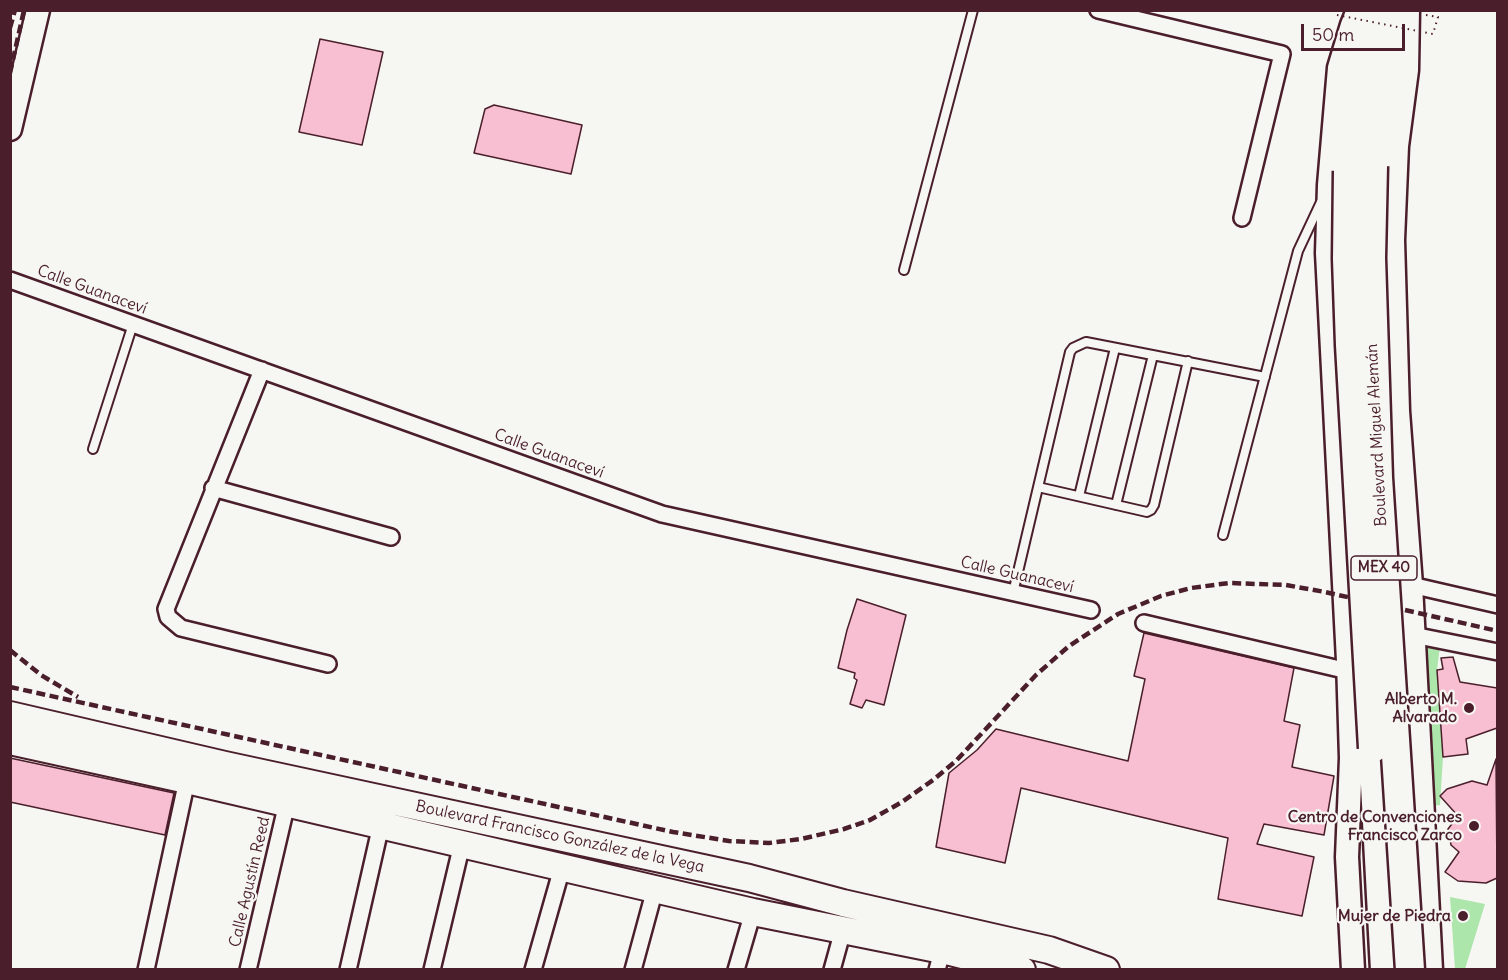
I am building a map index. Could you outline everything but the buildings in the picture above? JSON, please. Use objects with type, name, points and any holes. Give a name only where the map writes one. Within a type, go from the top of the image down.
[{"type":"highway","name":"Boulevard Miguel Alemán","points":[[1372,10],[1354,115],[1347,259],[1385,969]]},
{"type":"highway","name":"Boulevard Miguel Alemán","points":[[1397,10],[1350,174],[1371,258],[1378,467],[1410,969]]},
{"type":"highway","points":[[1367,969],[1364,834],[1365,810],[1373,778]]},
{"type":"main road","name":"Boulevard Francisco González de la Vega","points":[[10,715],[225,765],[749,878],[943,949],[1049,950],[1106,969]]},
{"type":"main road","name":"Boulevard Francisco González de la Vega","points":[[10,741],[753,912],[943,949],[1022,969]]},
{"type":"street","points":[[10,129],[38,10]]},
{"type":"street","points":[[1098,10],[1282,54],[1242,218]]},
{"type":"street","points":[[1408,10],[1407,70],[1397,146],[1393,240],[1398,411],[1411,585],[1431,969]]},
{"type":"street","points":[[1348,13],[1352,25],[1339,68],[1350,174],[1327,253],[1348,666],[1351,758],[1347,857],[1353,969]]},
{"type":"street","name":"Calle Guanaceví","points":[[10,280],[662,514],[1091,610]]},
{"type":"street","points":[[262,370],[166,609],[168,616],[181,628],[328,664]]},
{"type":"street","points":[[213,488],[391,537]]},
{"type":"street","points":[[1342,552],[1359,558],[1376,560],[1393,556],[1407,547]]},
{"type":"street","points":[[1411,585],[1497,605]]},
{"type":"street","points":[[1144,623],[1348,666]]},
{"type":"street","points":[[1348,666],[1375,642],[1390,637],[1413,635],[1497,652]]},
{"type":"street","points":[[146,969],[187,780]]},
{"type":"street","name":"Calle Agustín Reed","points":[[248,969],[287,803]]},
{"type":"street","points":[[348,969],[381,825]]},
{"type":"street","points":[[432,969],[462,844]]},
{"type":"street","points":[[533,969],[562,868]]},
{"type":"street","points":[[633,969],[656,889]]},
{"type":"street","points":[[736,969],[753,912]]},
{"type":"street","points":[[832,969],[843,930]]},
{"type":"lane","points":[[904,270],[973,10]]},
{"type":"lane","points":[[1223,535],[1298,251],[1350,174]]},
{"type":"lane","points":[[93,449],[134,324]]},
{"type":"lane","points":[[1013,592],[1070,352],[1077,345],[1086,342],[1265,376]]},
{"type":"lane","points":[[1079,496],[1115,348]]},
{"type":"lane","points":[[1116,505],[1153,355]]},
{"type":"lane","points":[[1038,487],[1147,512],[1151,510],[1188,362]]},
{"type":"path","points":[[1348,13],[1433,34],[1438,17]]},
{"type":"green space","points":[[1416,638],[1440,646],[1437,670],[1443,757],[1440,805],[1424,807]]},
{"type":"green space","points":[[1450,897],[1485,904],[1465,969],[1455,969]]},
{"type":"railway","points":[[10,28],[15,10]]},
{"type":"railway","points":[[10,73],[24,10]]},
{"type":"railway","points":[[10,687],[673,832],[729,841],[769,843],[801,839],[844,829],[870,820],[902,802],[956,761],[1036,675],[1069,646],[1118,614],[1161,596],[1191,588],[1229,583],[1286,585],[1498,631]]},
{"type":"railway","points":[[10,650],[41,675],[78,697]]},
{"type":"place","name":"Alberto M. Alvarado","points":[[1469,708]]},
{"type":"place","name":"Centro de Convenciones Francisco Zarco","points":[[1474,826]]},
{"type":"place","name":"Mujer de Piedra","points":[[1463,916]]}]
